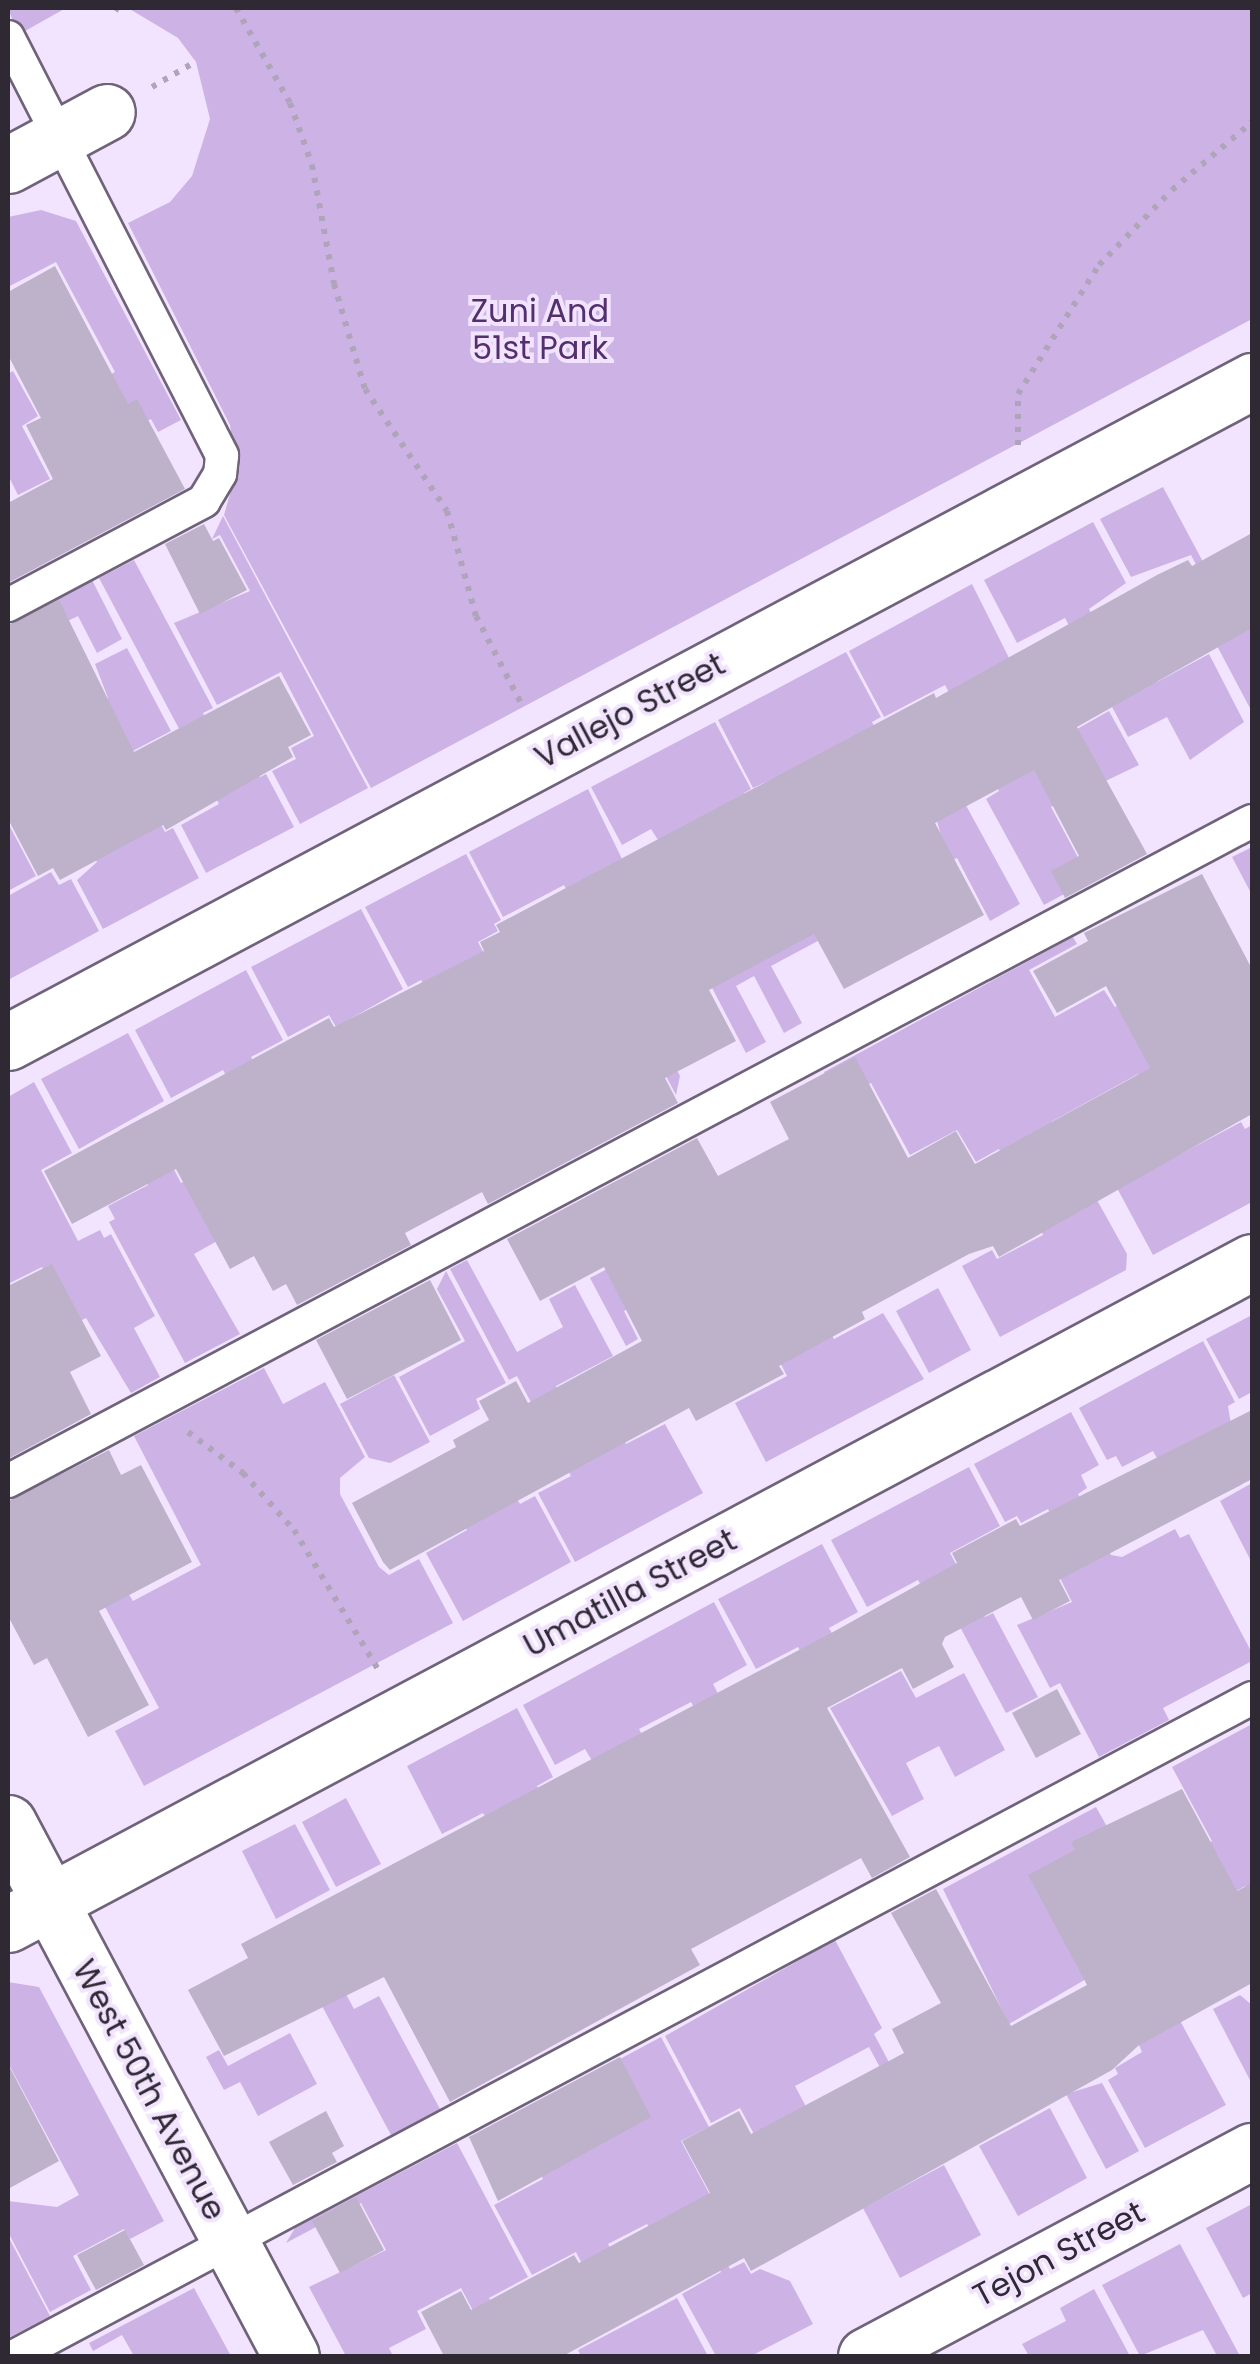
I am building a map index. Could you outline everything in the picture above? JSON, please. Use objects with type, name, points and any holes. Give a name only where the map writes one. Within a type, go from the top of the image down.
[{"type":"street","points":[[8,165],[84,124]]},
{"type":"street","name":"Vallejo Street","points":[[8,1042],[1252,381]]},
{"type":"street","name":"Umatilla Street","points":[[28,1913],[1252,1262]]},
{"type":"street","name":"West 50th Avenue","points":[[8,1823],[28,1913],[230,2242],[291,2356]]},
{"type":"street","name":"Tejon Street","points":[[866,2356],[1252,2151]]},
{"type":"lane","points":[[8,37],[84,124],[218,438],[220,474],[204,500],[8,605]]},
{"type":"lane","points":[[8,1481],[1252,821]]},
{"type":"lane","points":[[15,2356],[1252,1698]]},
{"type":"path","points":[[236,8],[290,103],[312,165],[334,284],[365,389],[446,511],[476,616],[524,709]]},
{"type":"path","points":[[1018,445],[1018,394],[1099,265],[1172,190],[1252,122]]},
{"type":"path","points":[[148,1407],[243,1473],[294,1530],[339,1596],[402,1714]]},
{"type":"green space","points":[[8,8],[66,8],[18,35]]},
{"type":"green space","name":"Zuni And 51st Park","points":[[128,8],[1252,8],[1252,319],[371,788],[224,515],[236,473],[230,425],[128,223],[170,202],[192,176],[210,119],[196,62],[178,38]]},
{"type":"green space","points":[[41,210],[76,221],[181,420],[158,432],[151,419],[121,435],[94,383],[115,372],[56,262],[8,287],[8,217]]},
{"type":"green space","points":[[13,371],[38,416],[22,426],[50,479],[18,495],[8,475],[8,374]]},
{"type":"green space","points":[[1163,487],[1225,603],[1249,591],[1252,597],[1252,712],[1207,627],[1224,618],[1191,555],[1131,577],[1100,519]]},
{"type":"green space","points":[[223,516],[368,788],[300,824],[272,771],[296,759],[291,748],[314,736],[281,672],[217,705],[174,623],[250,591],[220,535],[212,539]]},
{"type":"green space","points":[[1093,522],[1126,583],[1089,609],[1125,676],[1157,682],[1209,654],[1244,722],[1190,760],[1167,717],[1128,737],[1065,618],[1017,643],[984,580]]},
{"type":"green space","points":[[134,560],[213,708],[203,713],[235,776],[254,767],[260,777],[266,774],[294,827],[206,873],[181,825],[219,804],[99,578]]},
{"type":"green space","points":[[90,576],[122,639],[97,653],[78,616],[45,632],[32,607]]},
{"type":"green space","points":[[972,584],[1009,658],[979,748],[945,685],[884,717],[849,651]]},
{"type":"green space","points":[[9,629],[99,704],[108,698],[95,664],[127,648],[171,731],[106,765],[57,743],[8,770],[8,651],[16,664]]},
{"type":"green space","points":[[846,652],[881,717],[872,722],[876,730],[753,788],[718,720]]},
{"type":"green space","points":[[1109,711],[1139,765],[1051,807],[1090,880],[1044,905],[986,799],[999,791],[978,751],[1068,734]]},
{"type":"green space","points":[[715,722],[751,789],[744,793],[746,799],[658,840],[651,829],[622,845],[591,787]]},
{"type":"green space","points":[[588,789],[622,859],[597,946],[564,885],[503,917],[469,852]]},
{"type":"green space","points":[[957,789],[1020,904],[990,921],[957,858],[948,862],[932,802]]},
{"type":"green space","points":[[157,817],[165,832],[173,828],[199,878],[103,929],[77,880],[97,862],[90,849]]},
{"type":"green space","points":[[8,823],[36,876],[8,891]]},
{"type":"green space","points":[[1252,847],[1252,895],[1232,857]]},
{"type":"green space","points":[[466,854],[501,920],[494,924],[498,931],[478,942],[489,963],[428,993],[421,980],[408,987],[365,907]]},
{"type":"green space","points":[[51,872],[59,885],[71,879],[99,931],[8,980],[8,896]]},
{"type":"green space","points":[[361,909],[403,989],[336,1027],[329,1015],[288,1037],[251,967]]},
{"type":"green space","points":[[859,919],[771,966],[802,1023],[784,1033],[754,976],[736,986],[766,1042],[746,1053],[708,980],[647,1013],[680,1076],[676,1095],[599,949]]},
{"type":"green space","points":[[1073,937],[1077,944],[1029,970],[1055,1017],[1104,990],[1115,1007],[1155,985],[1180,1148],[1138,1074],[1051,1122],[1091,1195],[1007,1163],[999,1149],[976,1162],[957,1130],[910,1155],[871,1083],[839,1100],[824,1072]]},
{"type":"green space","points":[[246,970],[283,1040],[251,1057],[281,1113],[254,1128],[223,1070],[171,1098],[135,1030]]},
{"type":"green space","points":[[128,1033],[164,1101],[79,1149],[41,1079]]},
{"type":"green space","points":[[34,1082],[72,1153],[41,1170],[78,1241],[100,1230],[104,1238],[111,1234],[155,1316],[134,1328],[160,1377],[131,1393],[86,1318],[70,1326],[42,1267],[8,1284],[8,1097]]},
{"type":"green space","points":[[146,1116],[181,1183],[211,1167],[226,1236],[194,1254],[240,1334],[185,1363],[109,1222],[115,1219],[108,1206],[148,1185],[120,1130]]},
{"type":"green space","points":[[1241,1122],[1245,1129],[1252,1125],[1252,1202],[1153,1255],[1117,1188]]},
{"type":"green space","points":[[1097,1200],[1127,1254],[1126,1270],[1000,1337],[962,1266],[992,1250],[997,1259],[1043,1235],[1039,1226]]},
{"type":"green space","points":[[467,1260],[517,1352],[563,1327],[549,1299],[575,1285],[613,1356],[556,1386],[580,1432],[554,1446],[517,1376],[509,1380],[450,1269]]},
{"type":"green space","points":[[609,1268],[683,1280],[624,1311],[638,1339],[626,1346],[590,1278]]},
{"type":"green space","points":[[446,1271],[506,1383],[476,1399],[480,1409],[430,1436],[399,1377],[465,1341],[437,1289]]},
{"type":"green space","points":[[938,1288],[971,1350],[929,1373],[896,1311]]},
{"type":"green space","points":[[883,1313],[924,1379],[766,1462],[735,1403],[787,1376],[775,1353],[825,1323],[834,1339]]},
{"type":"green space","points":[[1252,1315],[1252,1392],[1239,1399],[1206,1339]]},
{"type":"green space","points":[[1203,1341],[1235,1402],[1228,1406],[1241,1485],[1217,1497],[1190,1450],[1161,1465],[1153,1451],[1122,1467],[1116,1456],[1107,1460],[1079,1408]]},
{"type":"green space","points":[[264,1368],[283,1404],[325,1382],[365,1457],[340,1478],[340,1494],[379,1567],[389,1575],[419,1559],[453,1623],[144,1786],[115,1731],[159,1708],[104,1605],[128,1593],[133,1601],[201,1565],[134,1436]]},
{"type":"green space","points":[[394,1375],[430,1442],[390,1463],[369,1458],[340,1404]]},
{"type":"green space","points":[[1071,1412],[1099,1465],[1081,1475],[1087,1488],[1078,1494],[1111,1555],[1122,1557],[1175,1529],[1180,1538],[1189,1534],[1252,1653],[1252,1661],[1163,1708],[1169,1720],[1099,1757],[1060,1683],[1050,1688],[1017,1625],[1072,1602],[1060,1578],[1079,1568],[1048,1509],[1021,1523],[1017,1516],[1005,1522],[974,1464]]},
{"type":"green space","points":[[612,1419],[626,1444],[665,1424],[703,1493],[575,1562],[538,1493],[571,1476],[556,1448]]},
{"type":"green space","points":[[455,1448],[482,1499],[509,1485],[520,1504],[535,1496],[571,1562],[463,1621],[426,1553],[467,1530],[438,1476],[438,1457]]},
{"type":"green space","points":[[969,1467],[1000,1526],[950,1553],[985,1617],[993,1613],[1038,1697],[1006,1713],[951,1610],[937,1617],[918,1580],[867,1607],[831,1540]]},
{"type":"green space","points":[[1252,1483],[1252,1563],[1220,1501]]},
{"type":"green space","points":[[822,1544],[858,1612],[829,1628],[862,1689],[830,1706],[798,1647],[756,1669],[718,1599]]},
{"type":"green space","points":[[714,1602],[747,1665],[713,1684],[754,1762],[730,1775],[691,1702],[639,1729],[644,1738],[594,1764],[585,1749],[555,1765],[523,1705]]},
{"type":"green space","points":[[901,1671],[916,1698],[964,1673],[1005,1750],[955,1777],[939,1746],[906,1763],[924,1799],[892,1816],[830,1708]]},
{"type":"green space","points":[[517,1708],[553,1777],[537,1786],[546,1804],[494,1832],[483,1813],[442,1834],[407,1766]]},
{"type":"green space","points":[[1252,1724],[1252,1899],[1245,1886],[1009,2024],[943,1889],[1096,1807],[1138,1882],[1212,1841],[1172,1767]]},
{"type":"green space","points":[[346,1798],[381,1864],[336,1887],[302,1822]]},
{"type":"green space","points":[[295,1824],[330,1890],[276,1919],[242,1851]]},
{"type":"green space","points":[[835,1940],[882,2028],[874,2034],[942,2162],[933,2166],[869,2047],[795,2086],[843,2176],[791,2203],[740,2108],[711,2123],[665,2036]]},
{"type":"green space","points":[[305,1974],[341,1985],[354,2009],[379,1996],[440,2109],[391,2135]]},
{"type":"green space","points":[[8,1982],[39,1987],[164,2221],[130,2239],[124,2229],[73,2256],[91,2290],[50,2312],[8,2232],[8,2201],[57,2207],[79,2195],[8,2063]]},
{"type":"green space","points":[[1240,1995],[1252,2005],[1252,2084],[1213,2009]]},
{"type":"green space","points":[[1178,2017],[1226,2105],[1145,2148],[1108,2080],[1118,2074],[1115,2068],[1142,2052],[1137,2040]]},
{"type":"green space","points":[[290,2033],[317,2084],[258,2116],[240,2082],[224,2090],[206,2057],[219,2050],[228,2066]]},
{"type":"green space","points":[[661,2037],[709,2127],[681,2141],[717,2208],[702,2217],[730,2269],[744,2262],[751,2274],[760,2269],[790,2281],[813,2324],[751,2356],[716,2356],[682,2294],[721,2272],[694,2221],[654,2235],[647,2224],[608,2244],[645,2312],[585,2270],[576,2252],[532,2275],[494,2205],[543,2179],[510,2118]]},
{"type":"green space","points":[[1102,2083],[1139,2151],[1106,2169],[1066,2094]]},
{"type":"green space","points":[[1050,2108],[1087,2178],[1018,2216],[979,2146]]},
{"type":"green space","points":[[457,2143],[528,2277],[489,2298],[520,2356],[497,2356],[461,2288],[417,2311],[426,2329],[389,2348],[393,2356],[346,2356],[309,2287],[386,2250],[361,2203],[286,2243],[295,2228]]},
{"type":"green space","points":[[944,2165],[981,2235],[900,2278],[863,2208]]},
{"type":"green space","points":[[1252,2204],[1252,2293],[1243,2298],[1206,2228]]},
{"type":"green space","points":[[8,2236],[50,2316],[8,2338]]},
{"type":"green space","points":[[1180,2244],[1240,2356],[1217,2356],[1203,2330],[1140,2356],[1102,2285]]},
{"type":"green space","points":[[194,2288],[231,2356],[134,2356],[122,2335],[93,2351],[89,2343]]},
{"type":"green space","points":[[1094,2289],[1130,2356],[1029,2356],[1022,2344],[1066,2321],[1060,2308]]},
{"type":"green space","points":[[677,2298],[708,2356],[581,2356],[578,2350]]},
{"type":"building","points":[[55,266],[128,404],[137,399],[185,489],[8,583],[8,503],[53,479],[26,425],[41,418],[8,355],[8,292]]},
{"type":"building","points":[[204,524],[213,541],[219,538],[247,590],[200,614],[165,544]]},
{"type":"building","points":[[1252,533],[1252,628],[1077,727],[1147,854],[1065,898],[1051,871],[1079,856],[1034,770],[935,823],[984,915],[844,989],[814,934],[709,990],[736,1041],[665,1078],[678,1103],[488,1204],[482,1192],[405,1233],[411,1245],[297,1305],[286,1284],[273,1291],[254,1256],[230,1269],[176,1169],[72,1224],[44,1171],[329,1018],[334,1027],[484,951],[480,942],[500,932],[496,925],[934,693],[936,698],[1157,575],[1188,560],[1192,566]]},
{"type":"building","points":[[59,600],[134,752],[279,676],[311,735],[288,747],[293,757],[166,830],[163,825],[60,880],[53,868],[38,876],[8,819],[8,625]]},
{"type":"building","points":[[1202,874],[1252,969],[1252,1114],[999,1257],[993,1246],[969,1254],[862,1312],[865,1319],[779,1366],[784,1374],[696,1421],[689,1408],[390,1570],[383,1562],[352,1503],[456,1447],[453,1440],[489,1420],[479,1401],[516,1381],[528,1403],[642,1341],[604,1267],[540,1301],[507,1239],[697,1138],[718,1176],[789,1139],[770,1102],[855,1057],[908,1158],[956,1131],[975,1164],[1150,1068],[1106,986],[1057,1013],[1033,971],[1088,941],[1084,933]]},
{"type":"building","points":[[52,1264],[101,1356],[70,1372],[91,1414],[8,1459],[8,1286]]},
{"type":"building","points":[[430,1280],[461,1340],[347,1399],[316,1340]]},
{"type":"building","points":[[1252,1410],[1252,1479],[1059,1580],[1070,1601],[1033,1620],[1021,1597],[945,1637],[942,1644],[954,1667],[913,1689],[902,1668],[827,1708],[910,1857],[872,1878],[861,1858],[691,1949],[700,1965],[450,2102],[384,1977],[224,2056],[188,1990],[248,1958],[241,1944],[833,1632],[957,1563],[952,1553],[1016,1519],[1020,1526]]},
{"type":"building","points":[[109,1450],[121,1475],[141,1465],[192,1562],[99,1611],[149,1705],[88,1737],[47,1658],[34,1665],[8,1616],[8,1501]]},
{"type":"building","points":[[1057,1689],[1081,1734],[1036,1758],[1012,1713]]},
{"type":"building","points":[[1182,1789],[1237,1891],[1252,1883],[1252,1983],[1138,2046],[1112,2070],[751,2271],[744,2258],[563,2356],[444,2356],[421,2312],[461,2291],[471,2310],[574,2255],[579,2263],[710,2193],[682,2141],[739,2111],[751,2134],[904,2053],[892,2029],[941,2003],[891,1913],[936,1889],[1011,2026],[1087,1985],[1028,1875],[1075,1850],[1071,1842]]},
{"type":"building","points":[[620,2057],[651,2117],[498,2201],[469,2137]]},
{"type":"building","points":[[8,2064],[59,2161],[8,2189]]},
{"type":"building","points":[[326,2111],[344,2146],[332,2153],[337,2162],[293,2185],[269,2142]]},
{"type":"building","points":[[356,2197],[384,2250],[340,2273],[312,2221]]},
{"type":"building","points":[[125,2230],[144,2265],[96,2290],[77,2255]]}]
